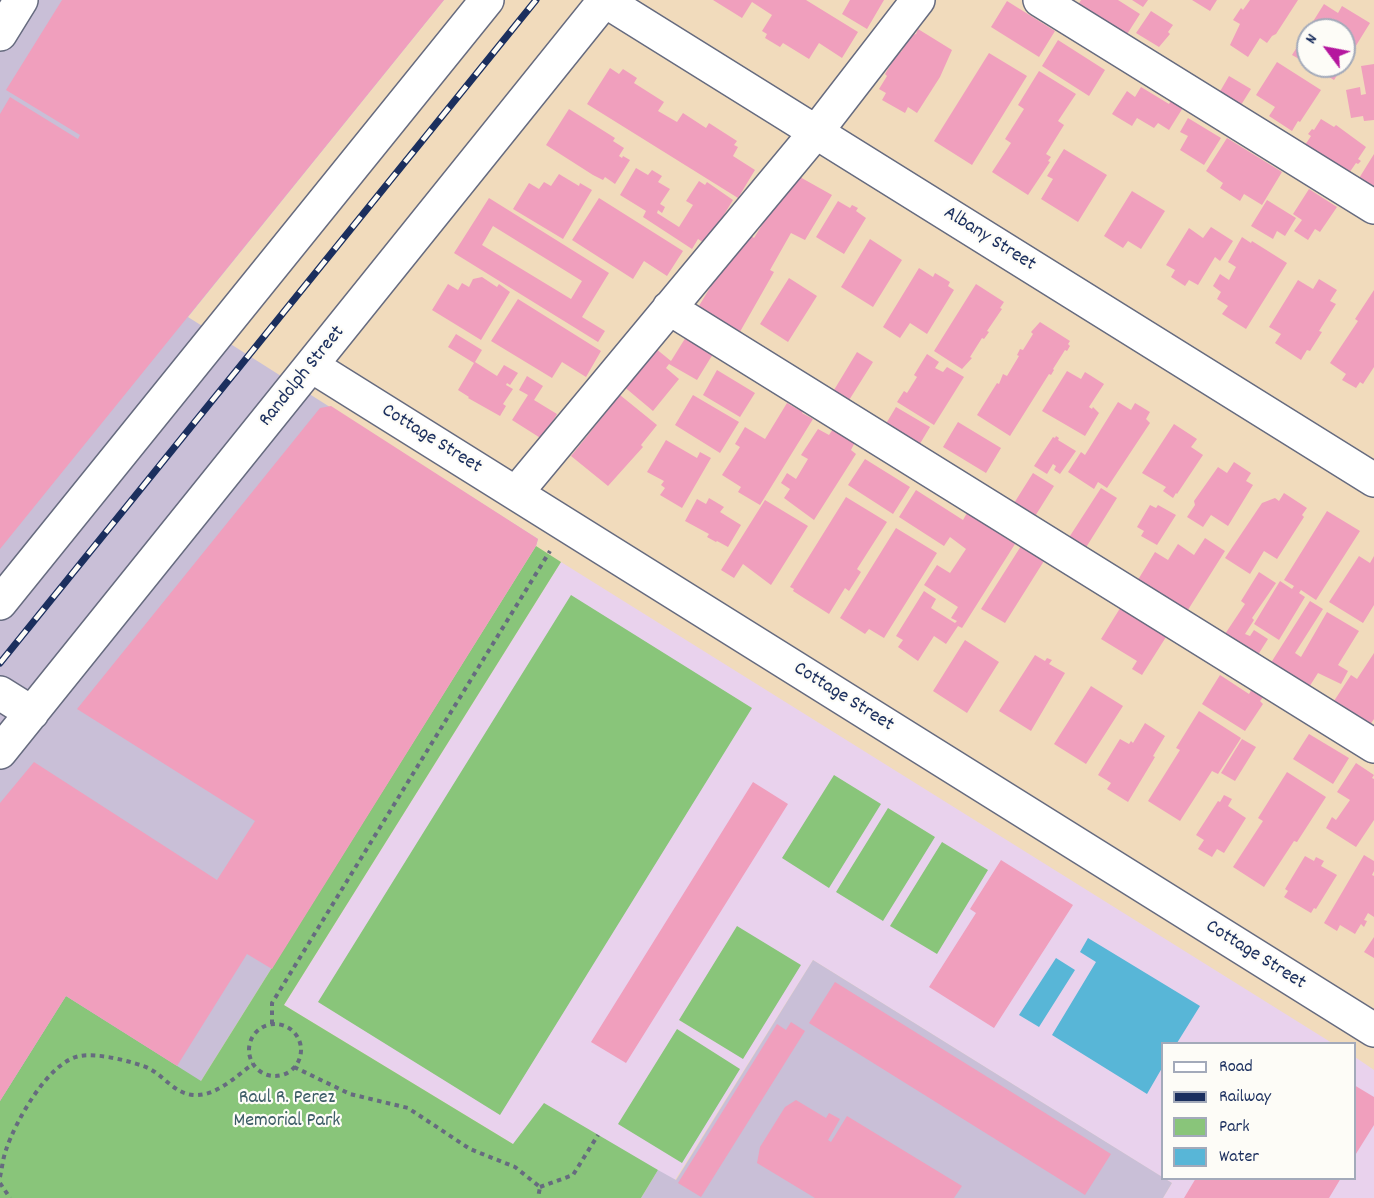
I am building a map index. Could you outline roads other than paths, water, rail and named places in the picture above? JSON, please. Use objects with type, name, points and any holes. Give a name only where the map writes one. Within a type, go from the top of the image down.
[{"type":"street","points":[[0,34],[21,0]]},
{"type":"street","points":[[0,603],[487,0]]},
{"type":"street","name":"Albany Street","points":[[605,0],[1374,480]]},
{"type":"street","name":"Randolph Street","points":[[0,752],[605,0]]},
{"type":"street","points":[[516,493],[816,132],[918,0]]},
{"type":"street","points":[[1040,0],[1374,207]]},
{"type":"street","points":[[669,308],[1374,746]]},
{"type":"street","name":"Cottage Street","points":[[312,366],[1374,1030]]},
{"type":"street","points":[[0,693],[32,712]]},
{"type":"water","points":[[1088,938],[1200,1006],[1178,1042],[1161,1042],[1161,1070],[1147,1094],[1052,1035],[1096,962],[1080,952]]},
{"type":"water","points":[[1056,958],[1075,970],[1039,1027],[1019,1015]]},
{"type":"railway","points":[[0,663],[536,0]]},
{"type":"park label","name":"Raul R. Perez Memorial Park","points":[[287,1110]]}]
